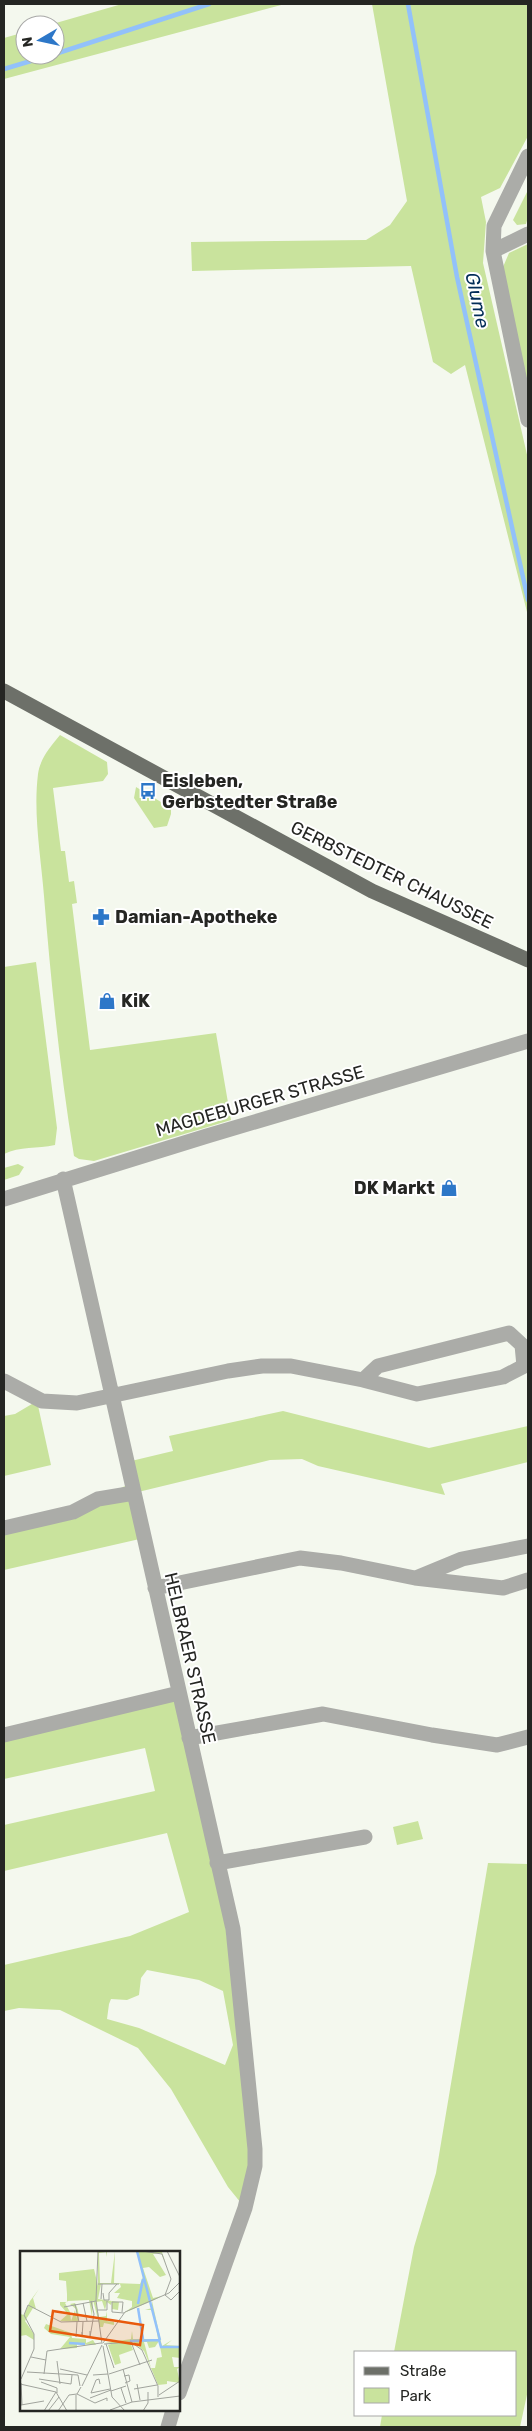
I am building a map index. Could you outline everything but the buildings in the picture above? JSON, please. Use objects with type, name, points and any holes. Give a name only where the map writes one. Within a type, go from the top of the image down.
[{"type":"main road","name":"GERBSTEDTER CHAUSSEE","points":[[4,691],[372,890],[528,960]]},
{"type":"street","points":[[528,156],[494,226],[493,251],[528,420]]},
{"type":"street","points":[[493,251],[528,234]]},
{"type":"street","name":"MAGDEBURGER STRASSE","points":[[4,1199],[63,1179],[528,1041]]},
{"type":"street","name":"HELBRAER STRASSE","points":[[63,1179],[233,1929],[255,2149],[255,2166],[245,2208],[180,2390]]},
{"type":"street","points":[[4,1381],[27,1395],[42,1401],[59,1404],[113,1397],[228,1371],[262,1366],[291,1366],[363,1380],[417,1394],[503,1377],[524,1366],[522,1345],[509,1333],[378,1366],[363,1380]]},
{"type":"street","points":[[4,1528],[73,1512],[98,1499],[134,1493]]},
{"type":"street","points":[[415,1578],[462,1558],[528,1546]]},
{"type":"street","points":[[155,1588],[300,1558],[341,1563],[415,1578],[503,1588],[528,1580]]},
{"type":"street","points":[[4,1735],[179,1693]]},
{"type":"street","points":[[189,1738],[323,1714],[432,1736],[497,1745],[528,1738]]},
{"type":"street","points":[[217,1863],[365,1837]]},
{"type":"street","points":[[168,2427],[173,2411]]},
{"type":"green space","points":[[122,4],[285,4],[65,63],[65,20]]},
{"type":"green space","points":[[372,4],[528,4],[528,136],[500,188],[481,197],[486,222],[483,263],[528,459],[528,616],[465,365],[451,374],[433,362],[411,266],[192,271],[191,242],[366,240],[390,225],[407,201]]},
{"type":"green space","points":[[15,35],[15,65],[56,65],[4,79],[4,38]]},
{"type":"green space","points":[[528,190],[528,217],[526,224],[517,225],[513,220]]},
{"type":"green space","points":[[528,244],[528,389],[503,267],[509,253]]},
{"type":"green space","points":[[60,735],[107,762],[108,774],[103,781],[53,788],[61,851],[65,851],[69,882],[74,881],[77,903],[72,904],[90,1050],[216,1033],[231,1120],[94,1161],[79,1159],[74,1156],[56,1026],[38,835],[36,804],[39,769],[46,753]]},
{"type":"green space","points":[[136,787],[171,808],[167,826],[154,828],[134,798]]},
{"type":"green space","points":[[36,962],[57,1128],[55,1145],[10,1151],[4,1154],[4,967]]},
{"type":"green space","points":[[18,1164],[24,1167],[19,1175],[4,1180],[4,1168]]},
{"type":"green space","points":[[37,1401],[51,1465],[4,1476],[4,1416],[15,1414]]},
{"type":"green space","points":[[283,1411],[429,1448],[528,1426],[528,1462],[441,1484],[445,1495],[318,1466],[302,1459],[270,1460],[134,1493],[144,1538],[4,1570],[4,1528],[73,1512],[131,1483],[127,1462],[173,1451],[169,1436]]},
{"type":"green space","points":[[179,1693],[217,1863],[255,2149],[245,2208],[228,2187],[171,2089],[138,2048],[60,2010],[19,2008],[4,2011],[4,1965],[130,1936],[189,1912],[167,1833],[4,1871],[4,1825],[155,1791],[145,1748],[4,1779],[4,1735]],"holes":[[[147,1970],[199,1980],[223,1991],[233,2045],[225,2065],[139,2028],[107,2019],[111,1999],[127,2000],[139,1995],[141,1978]]]},
{"type":"green space","points":[[418,1821],[423,1839],[397,1845],[393,1827]]},
{"type":"green space","points":[[488,1863],[528,1864],[528,2390],[520,2427],[380,2427],[382,2416],[517,2416],[517,2351],[394,2351],[414,2247],[436,2173]]},
{"type":"waterway","points":[[65,51],[209,4]]},
{"type":"waterway","name":"Glume","points":[[408,4],[457,277],[528,600]]},
{"type":"waterway","points":[[4,69],[17,65]]},
{"type":"place","name":"Eisleben, Gerbstedter Straße","points":[[148,791]]},
{"type":"place","name":"Damian-Apotheke","points":[[101,917]]},
{"type":"place","name":"KiK","points":[[107,1001]]},
{"type":"place","name":"DK Markt","points":[[449,1188]]}]
